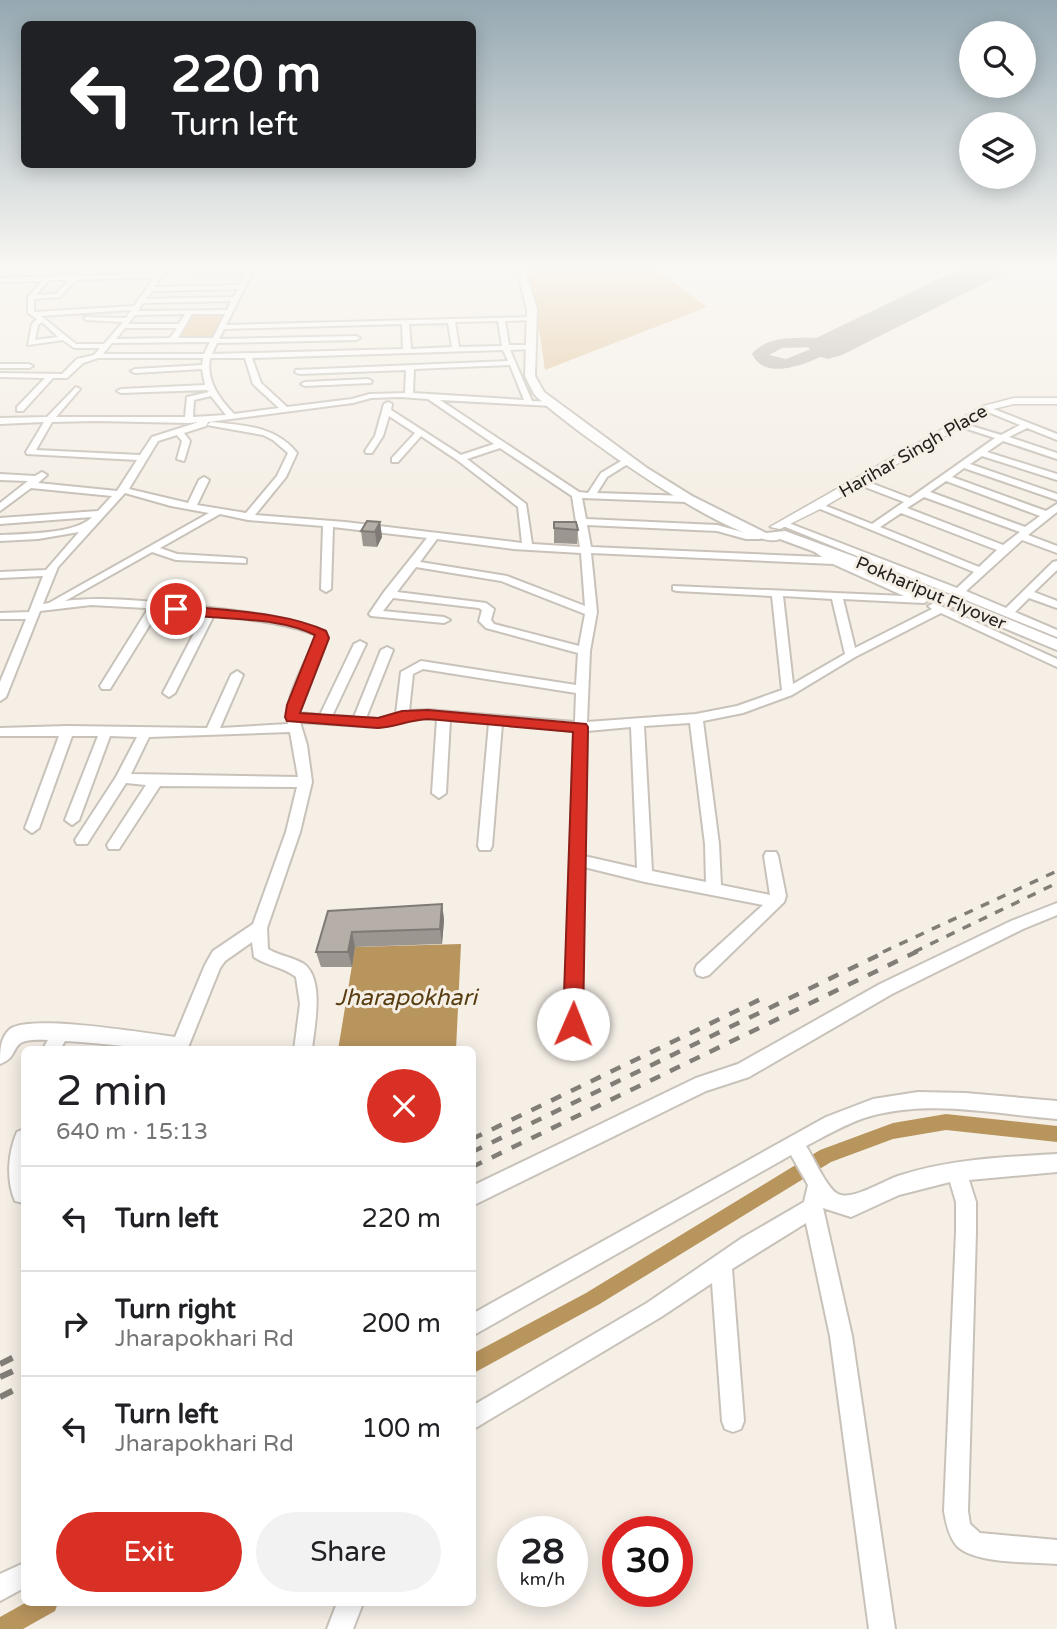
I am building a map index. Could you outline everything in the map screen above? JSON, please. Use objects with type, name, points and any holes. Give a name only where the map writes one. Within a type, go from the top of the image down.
[{"type":"main road","points":[[531,343],[530,376],[534,387],[549,404],[687,499],[771,537],[780,528]]},
{"type":"main road","points":[[539,343],[539,376],[545,392],[663,477],[758,531]]},
{"type":"main road","name":"Pokhariput Flyover","points":[[780,528],[805,543],[1057,645]]},
{"type":"street","points":[[70,343],[74,346],[107,343]]},
{"type":"street","points":[[99,356],[107,343]]},
{"type":"street","points":[[214,343],[206,356],[204,367],[211,390],[233,417]]},
{"type":"street","points":[[350,353],[354,343]]},
{"type":"street","points":[[406,343],[407,351]]},
{"type":"street","points":[[455,343],[456,349]]},
{"type":"street","points":[[505,343],[529,402]]},
{"type":"street","points":[[0,375],[64,376],[80,360],[99,356],[248,356],[531,347]]},
{"type":"street","points":[[368,397],[369,352]]},
{"type":"street","points":[[293,355],[314,406]]},
{"type":"street","points":[[248,356],[257,384],[285,409]]},
{"type":"street","points":[[299,372],[513,363]]},
{"type":"street","points":[[0,366],[36,367],[27,375]]},
{"type":"street","points":[[135,371],[204,367]]},
{"type":"street","points":[[409,395],[410,367]]},
{"type":"street","points":[[160,389],[164,369]]},
{"type":"street","points":[[20,409],[51,376]]},
{"type":"street","points":[[304,384],[368,381]]},
{"type":"street","points":[[76,388],[50,419],[30,452],[143,458]]},
{"type":"street","points":[[121,391],[211,390]]},
{"type":"street","points":[[189,421],[190,399],[211,390]]},
{"type":"street","points":[[0,697],[3,681],[38,610],[49,573],[122,492],[153,440],[203,422],[388,395],[549,404]]},
{"type":"street","points":[[369,452],[379,436],[387,411],[388,395]]},
{"type":"street","points":[[428,396],[577,495],[687,499]]},
{"type":"street","name":"Harihar Singh Place","points":[[780,528],[986,408],[1014,401],[1057,401]]},
{"type":"street","points":[[986,408],[1057,437]]},
{"type":"street","points":[[387,411],[460,458],[523,506],[527,547]]},
{"type":"street","points":[[159,438],[171,420]]},
{"type":"street","points":[[0,421],[171,420],[203,422],[261,431],[275,436],[293,453],[281,477],[247,517]]},
{"type":"street","points":[[958,424],[1057,456]]},
{"type":"street","points":[[873,528],[914,502],[1002,438],[1026,425]]},
{"type":"street","points":[[179,431],[186,441],[181,459]]},
{"type":"street","points":[[395,460],[420,432]]},
{"type":"street","points":[[460,458],[499,445]]},
{"type":"street","points":[[982,453],[1057,477]]},
{"type":"street","points":[[591,495],[604,475],[628,460]]},
{"type":"street","points":[[965,465],[1057,497]]},
{"type":"street","points":[[0,477],[37,479],[122,492],[247,517],[527,547],[835,561]]},
{"type":"street","points":[[946,478],[1047,515]]},
{"type":"street","points":[[0,508],[37,479]]},
{"type":"street","points":[[191,507],[204,480]]},
{"type":"street","points":[[860,482],[914,502]]},
{"type":"street","points":[[925,494],[1057,550]]},
{"type":"street","points":[[573,1024],[582,690],[584,651],[591,612],[583,522],[577,495]]},
{"type":"street","points":[[0,499],[12,500]]},
{"type":"street","points":[[818,506],[979,571]]},
{"type":"street","points":[[958,592],[1004,549],[1057,507]]},
{"type":"street","points":[[902,510],[1004,549]]},
{"type":"street","points":[[38,610],[217,512]]},
{"type":"street","points":[[0,521],[100,514]]},
{"type":"street","points":[[583,522],[718,528],[746,536],[758,531]]},
{"type":"street","points":[[326,589],[328,524]]},
{"type":"street","points":[[0,538],[38,536],[88,527]]},
{"type":"street","points":[[780,528],[958,592],[1057,634]]},
{"type":"street","points":[[434,536],[375,614],[444,620]]},
{"type":"street","points":[[805,543],[835,561],[1057,663]]},
{"type":"street","points":[[153,549],[176,557],[242,561]]},
{"type":"street","points":[[1006,614],[1057,564]]},
{"type":"street","points":[[414,565],[503,579],[591,612]]},
{"type":"street","points":[[0,575],[49,573]]},
{"type":"street","points":[[677,588],[924,600]]},
{"type":"street","points":[[777,593],[788,692]]},
{"type":"street","points":[[1027,593],[1057,605]]},
{"type":"street","points":[[388,594],[482,605],[488,609],[485,618],[491,626],[584,651]]},
{"type":"street","points":[[837,595],[851,655]]},
{"type":"street","points":[[0,616],[103,602],[282,622],[309,627],[321,633],[322,638],[294,705],[293,723],[306,782],[293,832],[259,928],[260,952],[306,974],[309,986],[303,1046]]},
{"type":"street","points":[[106,686],[155,607]]},
{"type":"street","points":[[0,732],[212,731],[325,718],[388,723],[402,716],[444,716],[581,727],[696,718],[739,710],[788,692],[851,655],[941,609]]},
{"type":"street","points":[[169,693],[210,613]]},
{"type":"street","points":[[325,718],[360,644]]},
{"type":"street","points":[[358,722],[387,650]]},
{"type":"street","points":[[402,716],[407,672],[421,665],[582,690]]},
{"type":"street","points":[[212,731],[237,675]]},
{"type":"street","points":[[439,793],[444,716]]},
{"type":"street","points":[[696,718],[712,844],[714,890]]},
{"type":"street","points":[[485,846],[496,720]]},
{"type":"street","points":[[637,723],[645,876]]},
{"type":"street","points":[[32,828],[68,730]]},
{"type":"street","points":[[72,820],[106,731]]},
{"type":"street","points":[[82,840],[121,778],[145,733]]},
{"type":"street","points":[[121,778],[156,781],[306,782]]},
{"type":"street","points":[[114,845],[156,781]]},
{"type":"street","points":[[703,970],[776,902],[777,885],[771,856]]},
{"type":"street","points":[[576,859],[645,876],[776,902]]},
{"type":"street","points":[[476,1194],[702,1084],[743,1071],[887,989],[1057,909]]},
{"type":"street","points":[[179,1046],[219,956],[259,928]]},
{"type":"street","points":[[0,1056],[10,1039],[21,1032],[61,1032],[163,1046]]},
{"type":"street","points":[[53,1046],[61,1032]]},
{"type":"street","points":[[476,1324],[852,1115],[871,1107],[935,1100],[1057,1110]]},
{"type":"street","points":[[796,1147],[816,1194],[841,1336],[882,1629]]},
{"type":"street","points":[[21,1156],[18,1175],[21,1189]]},
{"type":"street","points":[[816,1194],[851,1208],[900,1184],[957,1173],[1057,1163]]},
{"type":"street","points":[[957,1173],[966,1202],[967,1232],[956,1511],[958,1528],[967,1540],[978,1545],[1057,1552]]},
{"type":"street","points":[[476,1417],[654,1310],[749,1245],[816,1194]]},
{"type":"street","points":[[721,1265],[733,1422]]},
{"type":"street","points":[[0,1588],[21,1577]]},
{"type":"street","points":[[340,1629],[349,1606]]},
{"type":"shaded area","points":[[541,343],[614,343],[545,370]]},
{"type":"water","name":"Jharapokhari","points":[[461,944],[456,1046],[339,1046],[355,947]]},
{"type":"building","points":[[367,521],[380,522],[375,532],[361,531]]},
{"type":"building","points":[[554,522],[576,522],[578,530],[554,528]]},
{"type":"building","points":[[442,904],[440,929],[352,932],[348,952],[316,952],[328,911]]},
{"type":"waterway","points":[[476,1363],[592,1299],[826,1156],[893,1131],[946,1122],[1057,1134]]},
{"type":"waterway","points":[[1,1629],[42,1606]]},
{"type":"taxiway","points":[[791,343],[766,349],[760,354],[761,357],[778,363],[795,362],[828,347]]},
{"type":"runway","points":[[828,347],[836,343]]},
{"type":"railway","points":[[883,952],[1057,871]]},
{"type":"railway","points":[[914,952],[1057,883]]},
{"type":"railway","points":[[476,1150],[887,951]]},
{"type":"railway","points":[[476,1165],[918,951]]},
{"type":"railway","points":[[476,1137],[765,997]]},
{"type":"railway","points":[[0,1364],[21,1354]]},
{"type":"railway","points":[[0,1377],[21,1367]]},
{"type":"railway","points":[[0,1397],[21,1386]]},
{"type":"route","points":[[176,609],[268,620],[309,627],[321,633],[322,638],[294,705],[292,717],[388,723],[402,716],[428,714],[581,727],[573,1024]]}]
